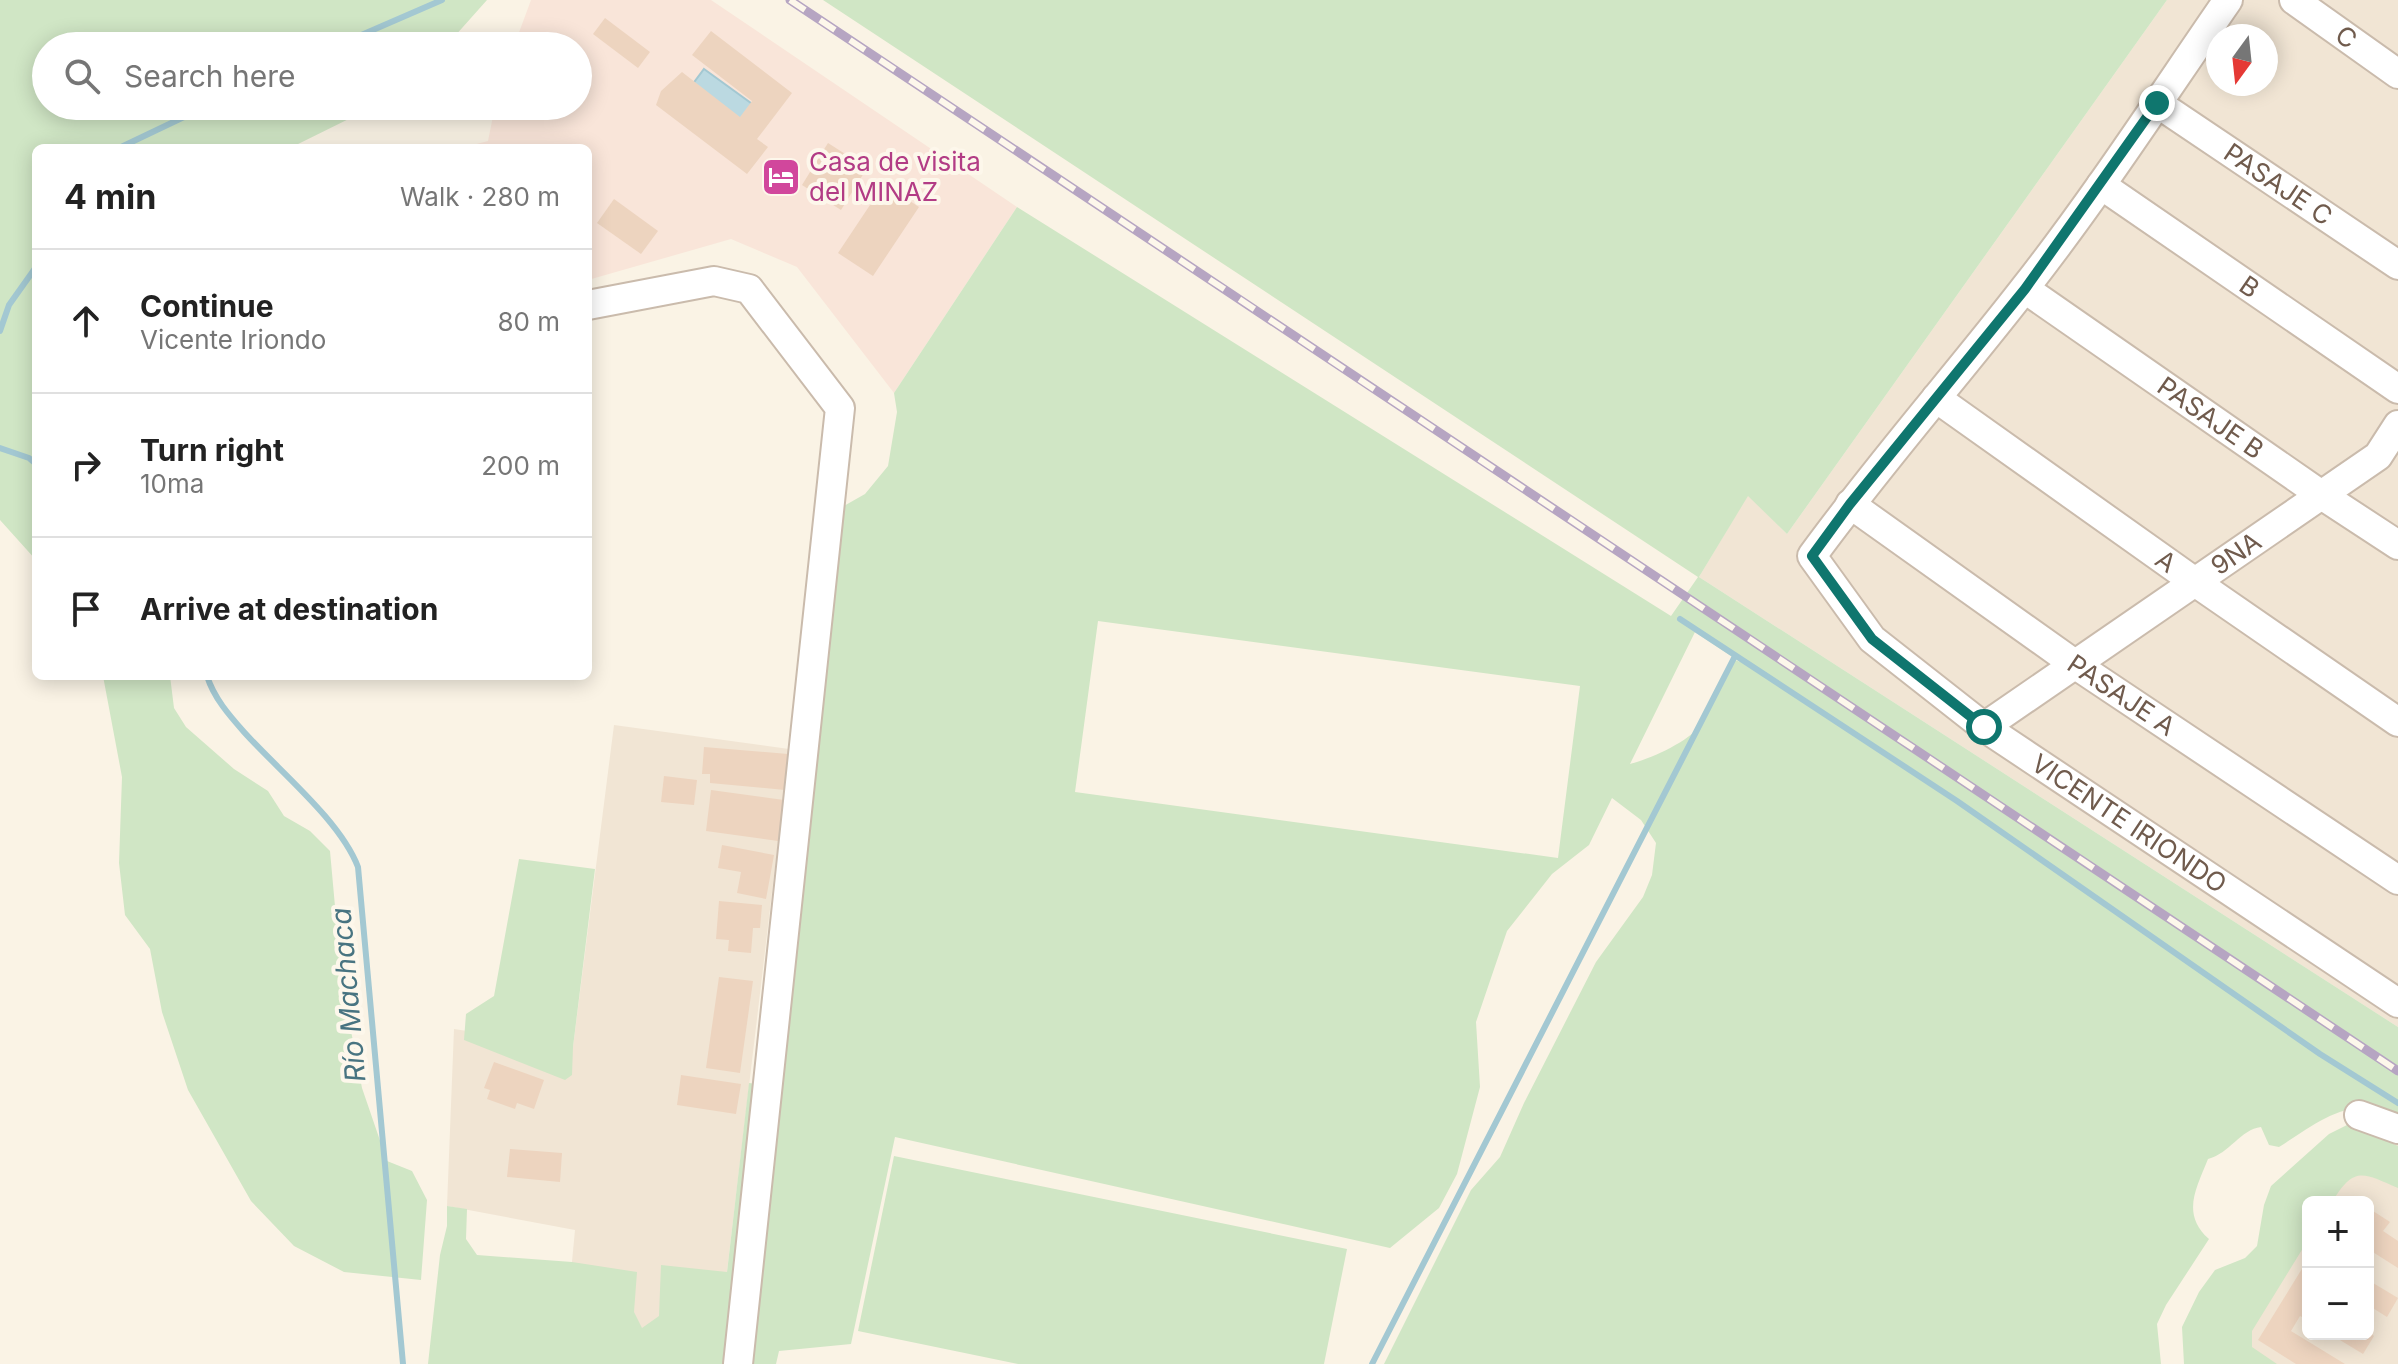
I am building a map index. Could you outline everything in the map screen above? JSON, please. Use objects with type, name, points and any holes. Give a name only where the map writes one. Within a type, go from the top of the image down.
[{"type":"street","points":[[1850,504],[2025,289],[2101,185],[2228,0]]},
{"type":"street","name":"C","points":[[2294,0],[2398,74]]},
{"type":"street","name":"PASAJE C","points":[[2157,103],[2398,265]]},
{"type":"street","name":"B","points":[[2101,185],[2398,389]]},
{"type":"street","points":[[592,304],[714,281],[749,289],[840,408],[738,1364]]},
{"type":"street","name":"PASAJE B","points":[[2025,289],[2398,545]]},
{"type":"street","name":"A","points":[[1936,398],[2398,722]]},
{"type":"street","name":"9NA","points":[[1984,727],[2378,456],[2398,425]]},
{"type":"street","name":"VICENTE IRIONDO","points":[[1850,504],[1812,556],[1872,639],[1984,727],[2398,1002]]},
{"type":"street","name":"PASAJE A","points":[[1850,504],[2076,665],[2398,880]]},
{"type":"street","points":[[2359,1115],[2398,1129]]},
{"type":"shaded area","name":"Casa de visita del MINAZ","points":[[531,0],[711,0],[1017,207],[894,393],[797,267],[731,239],[592,279],[592,144],[476,144],[488,141],[492,120],[592,120],[592,32],[519,32]]},
{"type":"shaded area","points":[[2167,0],[2398,0],[2398,1027],[1699,577],[1748,495],[1787,534]]},
{"type":"shaded area","points":[[614,725],[789,749],[716,1364],[623,1364],[563,1356],[575,1230],[447,1206],[454,1029],[573,1047]]},
{"type":"shaded area","points":[[2398,1061],[2398,1364],[2197,1364],[2302,1206],[2302,1340],[2374,1340],[2374,1196],[2308,1196]]},
{"type":"green space","points":[[0,0],[487,0],[458,32],[32,32],[32,120],[347,120],[298,144],[32,144],[32,556],[0,520]]},
{"type":"green space","points":[[823,0],[2167,0],[1787,534],[1748,496],[1699,577],[2398,1027],[2398,1113],[2380,1108],[2349,1109],[2321,1121],[2279,1147],[2269,1145],[2261,1127],[2247,1132],[2208,1159],[2196,1191],[2193,1211],[2200,1230],[2209,1239],[2157,1324],[2161,1364],[1384,1364],[1471,1190],[1500,1157],[1596,962],[1643,897],[1652,875],[1656,843],[1641,820],[1612,798],[1589,845],[1552,874],[1507,931],[1476,1022],[1480,1087],[1457,1174],[1439,1208],[1390,1248],[895,1137],[851,1344],[779,1351],[776,1364],[738,1364],[828,515],[865,494],[888,466],[897,412],[894,393],[1017,207],[1671,616],[1698,577]],"holes":[[[1098,621],[1580,686],[1558,858],[1075,792]],[[1695,632],[1740,662],[1733,659],[1707,715],[1692,734],[1666,750],[1630,764]]]},
{"type":"green space","points":[[104,680],[170,680],[174,708],[186,727],[234,769],[268,791],[284,816],[310,831],[330,851],[342,984],[362,1088],[387,1161],[412,1171],[427,1200],[421,1280],[344,1272],[294,1246],[251,1201],[188,1090],[162,1012],[150,949],[125,915],[119,863],[122,777]]},
{"type":"green space","points":[[519,859],[595,869],[572,1075],[565,1080],[464,1040],[466,1014],[494,996]]},
{"type":"green space","points":[[749,1083],[757,1084],[731,1364],[428,1364],[447,1206],[467,1209],[466,1239],[477,1255],[572,1262],[637,1272],[634,1312],[642,1328],[659,1316],[661,1265],[727,1272]]},
{"type":"green space","points":[[2349,1124],[2398,1146],[2398,1188],[2376,1178],[2360,1176],[2347,1182],[2336,1196],[2302,1196],[2302,1250],[2252,1331],[2252,1347],[2277,1364],[2184,1364],[2182,1327],[2199,1292],[2215,1270],[2245,1258],[2257,1246],[2264,1205],[2271,1186],[2329,1134]]},
{"type":"green space","points":[[894,1156],[1347,1249],[1324,1364],[1018,1364],[858,1331]]},
{"type":"water","points":[[704,69],[755,106],[743,123],[692,85]]},
{"type":"building","points":[[605,18],[650,52],[638,68],[593,34]]},
{"type":"building","points":[[711,31],[792,93],[757,139],[768,147],[747,174],[656,105],[661,91],[682,72],[740,117],[752,101],[692,55]]},
{"type":"building","points":[[828,143],[867,168],[841,210],[802,185]]},
{"type":"building","points":[[884,184],[919,207],[873,276],[838,253]]},
{"type":"building","points":[[614,199],[658,231],[641,254],[597,223]]},
{"type":"building","points":[[704,747],[788,754],[785,790],[710,783],[710,774],[702,774]]},
{"type":"building","points":[[664,776],[697,780],[694,805],[661,802]]},
{"type":"building","points":[[711,790],[784,800],[778,841],[706,831]]},
{"type":"building","points":[[722,845],[774,855],[766,899],[737,893],[741,872],[718,868]]},
{"type":"building","points":[[719,901],[762,905],[760,928],[753,928],[751,953],[728,951],[729,940],[716,939]]},
{"type":"building","points":[[719,977],[753,981],[740,1073],[706,1068]]},
{"type":"building","points":[[494,1062],[544,1080],[534,1109],[517,1103],[515,1109],[487,1099],[490,1090],[484,1088]]},
{"type":"building","points":[[681,1075],[741,1084],[736,1114],[677,1105]]},
{"type":"building","points":[[510,1149],[562,1153],[560,1182],[507,1177]]},
{"type":"building","points":[[2374,1212],[2390,1222],[2383,1231],[2398,1241],[2398,1268],[2374,1253]]},
{"type":"building","points":[[2302,1269],[2302,1317],[2291,1331],[2345,1364],[2296,1364],[2258,1340]]},
{"type":"building","points":[[2374,1284],[2398,1298],[2387,1317],[2374,1309]]},
{"type":"building","points":[[2340,1340],[2372,1340],[2363,1354]]},
{"type":"waterway","name":"Río Machaca","points":[[368,32],[442,0]]},
{"type":"waterway","name":"Río Machaca","points":[[127,144],[178,120]]},
{"type":"waterway","name":"Río Machaca","points":[[0,331],[9,305],[32,273]]},
{"type":"waterway","name":"Río Machaca","points":[[0,448],[32,461]]},
{"type":"waterway","points":[[1680,619],[1957,801],[2320,1054],[2398,1103]]},
{"type":"waterway","points":[[1372,1364],[1735,656]]},
{"type":"waterway","name":"Río Machaca","points":[[209,680],[228,713],[338,832],[358,867],[403,1364]]},
{"type":"railway","points":[[790,0],[2398,1071]]},
{"type":"place","name":"Casa de visita del MINAZ","points":[[781,177]]},
{"type":"route","points":[[1984,727],[1872,639],[1812,556],[1850,504],[2025,289],[2157,103]]}]
